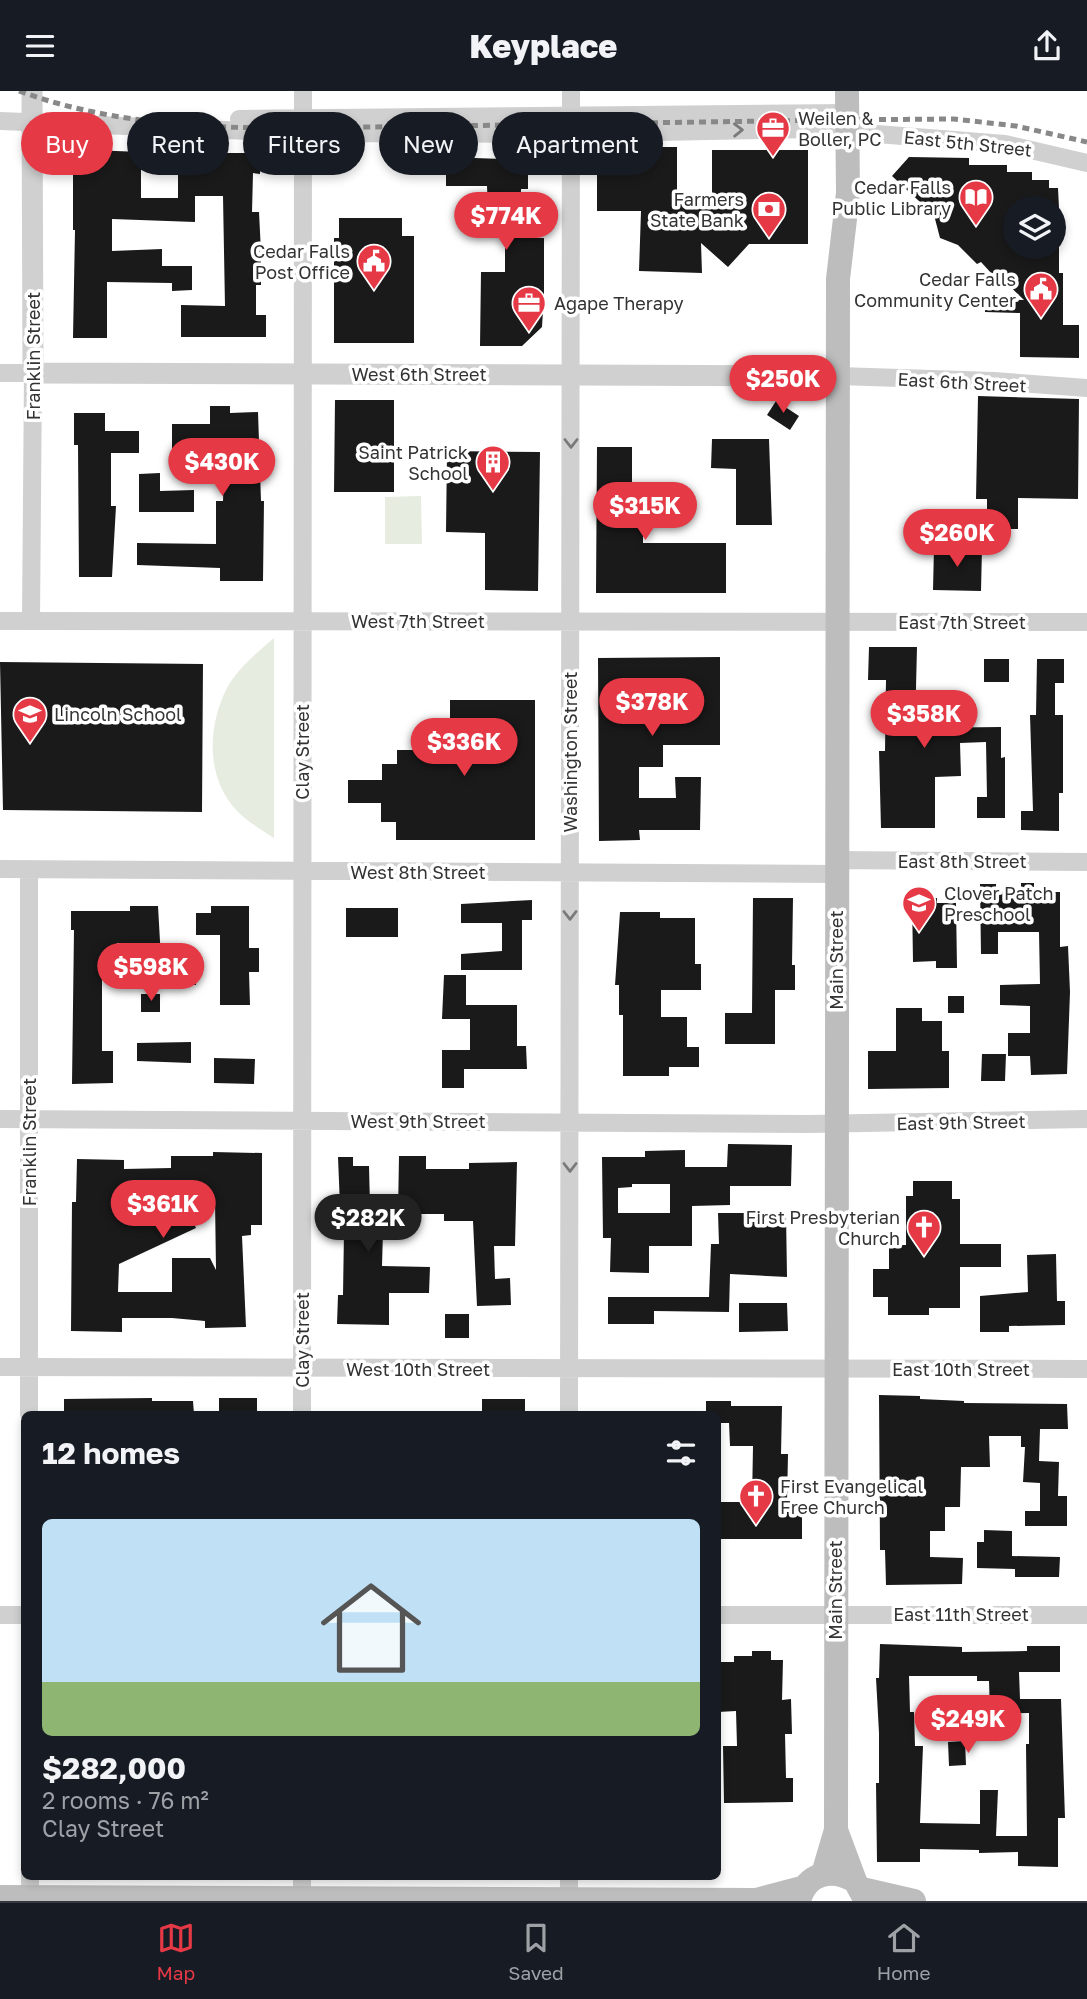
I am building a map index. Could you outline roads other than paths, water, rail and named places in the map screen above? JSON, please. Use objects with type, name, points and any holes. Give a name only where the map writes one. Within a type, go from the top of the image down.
[{"type":"main road","name":"Main Street","points":[[848,112],[848,193],[838,279],[836,1830],[861,1890]]},
{"type":"main road","name":"Main Street","points":[[809,1887],[836,1830]]},
{"type":"main road","points":[[0,1897],[30,1891],[569,1892],[757,1900],[845,1875],[861,1890],[914,1901]]},
{"type":"street","name":"Franklin Street","points":[[33,91],[33,112]]},
{"type":"street","name":"Clay Street","points":[[303,91],[303,112]]},
{"type":"street","name":"Washington Street","points":[[571,91],[571,112]]},
{"type":"street","name":"East 5th Street","points":[[663,121],[848,112],[1087,163]]},
{"type":"street","name":"East 5th Street","points":[[0,121],[21,121]]},
{"type":"street","name":"East 5th Street","points":[[113,122],[243,125]]},
{"type":"street","name":"East 5th Street","points":[[365,126],[492,125]]},
{"type":"street","name":"Franklin Street","points":[[32,621],[33,175]]},
{"type":"street","name":"Clay Street","points":[[302,1411],[303,175]]},
{"type":"street","name":"Washington Street","points":[[569,1411],[571,175]]},
{"type":"street","name":"West 6th Street","points":[[0,373],[838,376]]},
{"type":"street","name":"East 6th Street","points":[[838,376],[994,381],[1087,388]]},
{"type":"street","name":"West 7th Street","points":[[0,621],[837,622]]},
{"type":"street","name":"East 7th Street","points":[[837,622],[1087,622]]},
{"type":"street","name":"East 8th Street","points":[[836,867],[1087,862]]},
{"type":"street","name":"West 8th Street","points":[[0,869],[570,872],[836,867]]},
{"type":"street","name":"Franklin Street","points":[[29,869],[30,1411]]},
{"type":"street","name":"West 9th Street","points":[[0,1119],[836,1124]]},
{"type":"street","name":"East 9th Street","points":[[836,1124],[1087,1119]]},
{"type":"street","name":"West 10th Street","points":[[0,1367],[835,1370]]},
{"type":"street","name":"East 10th Street","points":[[835,1370],[1087,1369]]},
{"type":"street","points":[[0,1615],[21,1615]]},
{"type":"street","name":"East 11th Street","points":[[721,1615],[1087,1615]]},
{"type":"railway","points":[[19,91],[120,117],[224,127],[329,128],[954,119],[1016,126],[1087,142]]},
{"type":"place","name":"Weilen & Boller, PC","points":[[773,158]]},
{"type":"place","name":"Cedar Falls Public Library","points":[[976,227]]},
{"type":"place","name":"Farmers State Bank","points":[[769,239]]},
{"type":"place","name":"Cedar Falls Post Office","points":[[374,291]]},
{"type":"place","name":"Cedar Falls Community Center","points":[[1041,319]]},
{"type":"place","name":"Agape Therapy","points":[[529,333]]},
{"type":"place","name":"Saint Patrick School","points":[[493,492]]},
{"type":"place","name":"Lincoln School","points":[[30,744]]},
{"type":"place","name":"Clover Patch Preschool","points":[[919,933]]},
{"type":"place","name":"First Presbyterian Church","points":[[924,1257]]},
{"type":"place","name":"First Evangelical Free Church","points":[[756,1526]]}]
